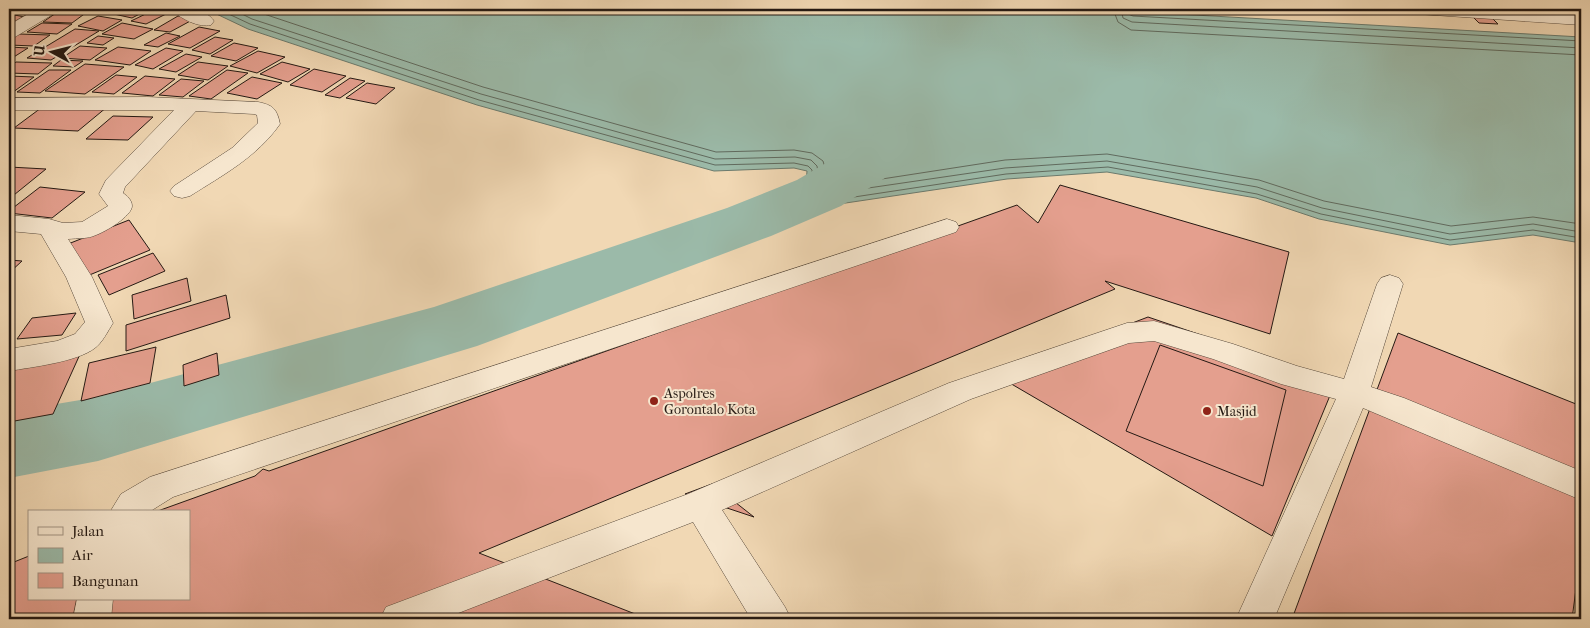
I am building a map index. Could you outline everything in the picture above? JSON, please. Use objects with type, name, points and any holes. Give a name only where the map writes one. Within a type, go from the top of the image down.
[{"type":"street","points":[[9,33],[49,9]]},
{"type":"street","points":[[182,9],[205,21]]},
{"type":"street","points":[[1418,9],[1581,20]]},
{"type":"street","points":[[1570,9],[1581,20]]},
{"type":"street","points":[[9,121],[32,103]]},
{"type":"street","points":[[9,104],[192,104],[258,108],[267,112],[270,124],[260,138],[244,151],[182,191]]},
{"type":"street","points":[[9,224],[49,227],[62,231],[87,230],[107,219],[120,208],[120,203],[111,194],[114,185],[192,104]]},
{"type":"street","points":[[9,360],[62,351],[85,342],[99,324],[79,278],[49,227]]},
{"type":"street","points":[[128,510],[133,504],[162,487],[948,227]]},
{"type":"street","points":[[1255,619],[1354,393],[1390,284]]},
{"type":"street","points":[[399,619],[700,504],[960,391],[1127,333],[1154,331],[1223,350],[1291,376],[1393,406],[1581,486]]},
{"type":"street","points":[[700,504],[772,619]]},
{"type":"street","points":[[92,619],[95,600]]},
{"type":"water","points":[[206,9],[1089,9],[1581,37],[1581,243],[1533,235],[1450,245],[1319,219],[1256,198],[1107,172],[1007,179],[839,204],[806,184],[807,171],[794,168],[714,171],[477,105],[248,29]]},
{"type":"building","points":[[106,9],[149,9],[132,18],[100,11]]},
{"type":"building","points":[[156,9],[176,9],[146,24],[131,21]]},
{"type":"building","points":[[1540,9],[1543,11],[1505,10]]},
{"type":"building","points":[[59,11],[87,12],[72,23],[43,22]]},
{"type":"building","points":[[9,14],[25,17],[9,25]]},
{"type":"building","points":[[1470,14],[1489,15],[1498,24],[1479,23]]},
{"type":"building","points":[[98,16],[122,20],[103,31],[78,26]]},
{"type":"building","points":[[178,16],[194,19],[170,32],[154,30]]},
{"type":"building","points":[[42,23],[72,24],[57,34],[27,32]]},
{"type":"building","points":[[122,23],[153,29],[134,39],[102,34]]},
{"type":"building","points":[[199,27],[220,31],[190,48],[168,44]]},
{"type":"building","points":[[75,29],[99,31],[51,60],[27,58]]},
{"type":"building","points":[[166,33],[180,36],[158,47],[144,45]]},
{"type":"building","points":[[19,34],[50,35],[34,46],[9,45],[9,40]]},
{"type":"building","points":[[98,36],[114,38],[103,45],[87,43]]},
{"type":"building","points":[[215,37],[233,40],[210,54],[192,50]]},
{"type":"building","points":[[234,43],[258,48],[236,61],[211,56]]},
{"type":"building","points":[[80,46],[107,48],[90,60],[62,58]]},
{"type":"building","points":[[9,47],[28,48],[9,60]]},
{"type":"building","points":[[118,47],[151,51],[130,65],[95,60]]},
{"type":"building","points":[[166,48],[183,51],[153,69],[135,65]]},
{"type":"building","points":[[258,51],[285,57],[257,73],[230,66]]},
{"type":"building","points":[[186,54],[202,57],[176,72],[159,69]]},
{"type":"building","points":[[61,60],[83,61],[74,67],[53,66]]},
{"type":"building","points":[[16,62],[52,63],[38,74],[9,73],[9,67]]},
{"type":"building","points":[[198,62],[228,66],[208,80],[178,75]]},
{"type":"building","points":[[282,62],[310,69],[288,82],[260,74]]},
{"type":"building","points":[[85,64],[124,67],[85,94],[45,91]]},
{"type":"building","points":[[314,69],[346,76],[322,92],[290,85]]},
{"type":"building","points":[[49,70],[71,70],[40,93],[17,92]]},
{"type":"building","points":[[227,70],[248,73],[211,99],[189,96]]},
{"type":"building","points":[[116,75],[137,77],[114,94],[92,92]]},
{"type":"building","points":[[9,76],[34,77],[9,95]]},
{"type":"building","points":[[145,76],[175,79],[153,96],[122,93]]},
{"type":"building","points":[[252,77],[282,83],[257,99],[227,93]]},
{"type":"building","points":[[350,78],[365,81],[340,98],[325,95]]},
{"type":"building","points":[[181,79],[204,81],[183,97],[159,95]]},
{"type":"building","points":[[367,83],[395,88],[376,104],[346,98]]},
{"type":"building","points":[[45,105],[107,107],[78,131],[14,128]]},
{"type":"building","points":[[113,116],[153,117],[128,140],[86,139]]},
{"type":"building","points":[[9,167],[46,169],[9,199]]},
{"type":"building","name":"Aspolres Gorontalo Kota","points":[[1060,185],[1289,252],[1270,334],[1105,281],[1115,289],[479,553],[648,619],[9,619],[9,564],[28,556],[28,600],[190,600],[190,510],[161,510],[255,476],[263,469],[269,471],[1017,205],[1038,223]]},
{"type":"building","points":[[40,187],[85,192],[52,218],[9,213],[9,211]]},
{"type":"building","points":[[129,220],[150,250],[87,276],[68,244]]},
{"type":"building","points":[[153,253],[165,271],[109,295],[98,275]]},
{"type":"building","points":[[9,260],[22,261],[9,273]]},
{"type":"building","points":[[187,278],[191,301],[134,319],[132,295]]},
{"type":"building","points":[[226,295],[230,318],[126,351],[126,325]]},
{"type":"building","points":[[76,313],[62,335],[17,339],[32,318]]},
{"type":"building","points":[[1148,317],[1336,381],[1272,536],[996,375]]},
{"type":"building","points":[[1398,333],[1581,406],[1581,551],[1572,619],[1292,619]]},
{"type":"building","name":"Masjid","points":[[1160,345],[1286,390],[1263,486],[1126,431]]},
{"type":"building","points":[[156,347],[150,383],[81,401],[89,363]]},
{"type":"building","points":[[81,352],[53,414],[9,422],[9,368],[11,364]]},
{"type":"building","points":[[217,353],[219,375],[184,386],[183,365]]},
{"type":"building","points":[[712,484],[754,517],[685,494]]},
{"type":"waterway","points":[[9,445],[98,429],[451,328],[749,222],[819,193],[904,141]]},
{"type":"place","name":"Aspolres Gorontalo Kota","points":[[654,401]]},
{"type":"place","name":"Masjid","points":[[1207,411]]}]
